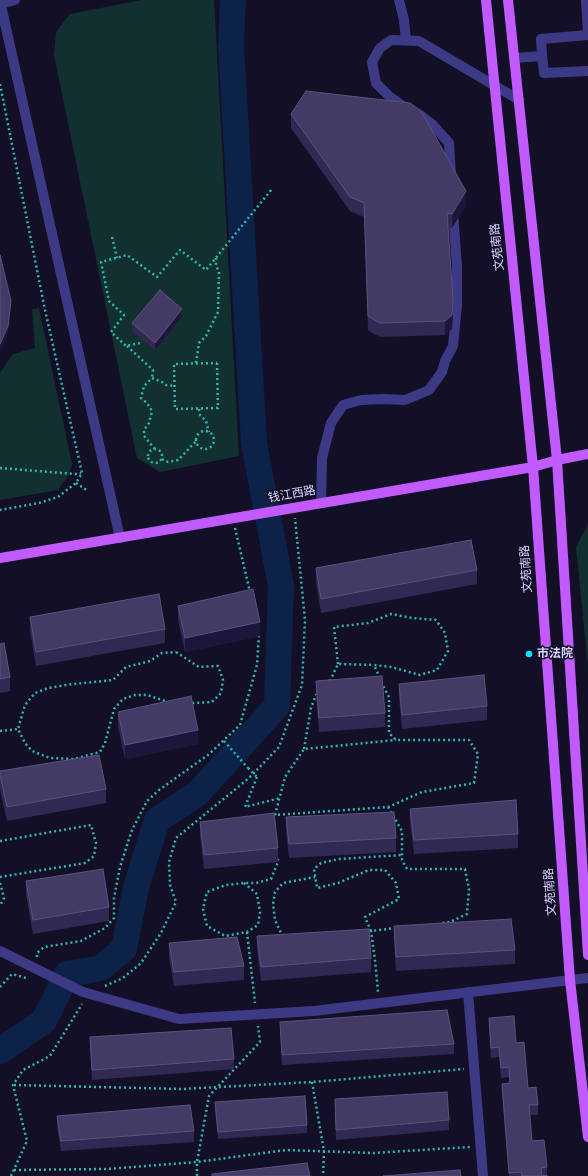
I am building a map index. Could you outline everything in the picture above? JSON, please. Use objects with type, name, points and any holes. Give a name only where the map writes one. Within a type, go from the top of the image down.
[{"type":"main road","name":"文苑南路","points":[[486,0],[533,467],[570,980],[588,1137]]},
{"type":"main road","points":[[508,0],[557,460],[588,954]]},
{"type":"main road","name":"钱江西路","points":[[0,558],[533,467],[557,460],[588,454]]},
{"type":"street","points":[[15,0],[0,3],[120,538]]},
{"type":"street","points":[[399,0],[404,20],[406,40]]},
{"type":"street","points":[[586,0],[588,32]]},
{"type":"street","points":[[588,36],[541,39],[544,73],[588,71]]},
{"type":"street","points":[[452,190],[449,143],[433,125],[389,96],[376,83],[372,62],[380,48],[391,40],[419,41],[519,100]]},
{"type":"street","points":[[514,58],[542,56]]},
{"type":"street","points":[[321,503],[322,458],[332,423],[343,405],[361,400],[405,400],[429,390],[442,372],[445,360],[453,346],[457,305],[457,267],[453,205]]},
{"type":"street","points":[[0,951],[85,992],[179,1018],[314,1011],[588,978]]},
{"type":"street","points":[[468,992],[483,1176]]},
{"type":"path","points":[[0,84],[46,310],[82,473],[76,483],[58,497],[38,503],[0,510]]},
{"type":"path","points":[[197,442],[194,443],[178,460],[168,462],[162,458],[161,452],[155,449],[144,436],[144,430],[149,423],[152,411],[148,403],[141,398],[144,386],[152,378],[153,370],[111,332],[124,314],[109,301],[101,262],[127,256],[157,277],[180,250],[206,270],[272,189]]},
{"type":"path","points":[[112,237],[117,258]]},
{"type":"path","points":[[196,363],[199,343],[206,336],[218,312],[219,271],[216,266],[216,257]]},
{"type":"path","points":[[126,346],[140,343]]},
{"type":"path","points":[[196,363],[217,363],[218,408],[175,409],[174,364],[196,363]]},
{"type":"path","points":[[152,378],[166,385],[175,386]]},
{"type":"path","points":[[199,409],[200,415],[206,420],[209,432],[214,438],[211,446],[206,449],[197,442],[197,436],[201,432],[209,432]]},
{"type":"path","points":[[155,449],[149,452],[148,459],[156,463],[162,458]]},
{"type":"path","points":[[0,468],[75,474],[82,473]]},
{"type":"path","points":[[76,483],[88,491]]},
{"type":"path","points":[[12,1176],[27,1141],[13,1085],[23,1070],[50,1056],[85,992],[122,978],[141,963],[161,933],[176,902],[170,885],[168,862],[176,838],[249,778],[279,747],[302,685],[305,620],[293,508]]},
{"type":"path","points":[[234,518],[251,596]]},
{"type":"path","points":[[329,684],[338,664],[334,627],[368,623],[391,614],[436,620],[445,633],[448,651],[437,670],[420,676],[391,667],[338,664]]},
{"type":"path","points":[[0,987],[12,974],[28,979],[35,968],[38,953],[44,946],[81,941],[105,928],[114,918],[114,898],[120,867],[132,830],[147,801],[159,790],[208,755],[240,725],[257,665],[260,636],[258,630]]},
{"type":"path","points":[[176,652],[199,667],[218,666],[223,680],[221,693],[212,702],[174,704],[147,695],[135,695],[123,699],[114,709],[100,752],[74,759],[50,758],[32,751],[25,744],[18,729],[25,706],[35,693],[48,688],[112,680],[126,667],[150,661],[162,653],[176,652]]},
{"type":"path","points":[[374,665],[389,697],[389,733],[396,740]]},
{"type":"path","points":[[274,821],[286,776],[304,749],[311,708],[316,695],[324,689]]},
{"type":"path","points":[[0,731],[18,729]]},
{"type":"path","points":[[275,815],[388,807],[422,792],[474,783],[478,754],[469,740],[396,740],[304,749]]},
{"type":"path","points":[[224,741],[257,777],[245,807],[280,798]]},
{"type":"path","points":[[388,807],[402,831],[402,860],[407,869],[465,869],[470,889],[467,914],[450,922],[442,923]]},
{"type":"path","points":[[0,842],[91,825],[96,843],[94,856],[84,863],[0,877]]},
{"type":"path","points":[[244,884],[257,894],[260,912],[258,925],[247,932],[224,936],[207,926],[203,909],[207,892],[226,885],[256,883],[271,879],[278,862],[277,855]]},
{"type":"path","points":[[379,1002],[371,931],[365,916],[399,899],[396,884],[385,870],[369,870],[317,888],[314,869],[321,863],[339,859],[402,855]]},
{"type":"path","points":[[288,938],[281,933],[275,920],[273,904],[275,892],[283,883],[315,877]]},
{"type":"path","points":[[0,883],[4,898],[0,906]]},
{"type":"path","points":[[364,932],[402,928]]},
{"type":"path","points":[[198,1176],[197,1162],[209,1096],[260,1042],[247,932]]},
{"type":"path","points":[[13,1085],[182,1089],[312,1082],[474,1068]]},
{"type":"path","points":[[312,1082],[324,1151],[323,1176]]},
{"type":"path","points":[[14,1170],[107,1169],[197,1162],[286,1150],[373,1153],[481,1146]]},
{"type":"green space","points":[[141,0],[214,0],[239,456],[160,472],[137,458],[54,55],[56,32],[70,14]]},
{"type":"green space","points":[[39,308],[72,464],[68,476],[58,490],[0,500],[0,373],[13,354],[35,348],[32,309]]},
{"type":"green space","points":[[588,524],[588,667],[576,547]]},
{"type":"building","points":[[306,91],[410,103],[421,111],[466,191],[452,214],[447,213],[453,299],[452,315],[445,321],[381,323],[368,316],[364,203],[350,197],[291,114]]},
{"type":"building","points":[[0,255],[11,301],[8,326],[0,344]]},
{"type":"building","points":[[160,290],[182,309],[155,343],[132,323]]},
{"type":"building","points":[[471,540],[477,570],[321,599],[316,568]]},
{"type":"building","points":[[253,589],[260,622],[185,638],[178,606]]},
{"type":"building","points":[[159,594],[165,629],[36,652],[30,617]]},
{"type":"building","points":[[4,643],[10,677],[0,679],[0,644]]},
{"type":"building","points":[[484,675],[487,706],[402,715],[399,684]]},
{"type":"building","points":[[382,676],[385,713],[319,718],[316,681]]},
{"type":"building","points":[[191,696],[198,730],[125,745],[118,712]]},
{"type":"building","points":[[99,755],[106,789],[7,807],[0,771]]},
{"type":"building","points":[[516,800],[518,834],[414,840],[410,809]]},
{"type":"building","points":[[394,812],[396,838],[289,844],[286,817]]},
{"type":"building","points":[[274,813],[278,848],[204,855],[200,822]]},
{"type":"building","points":[[103,869],[109,907],[33,920],[26,881]]},
{"type":"building","points":[[511,919],[515,950],[396,957],[394,926]]},
{"type":"building","points":[[369,929],[371,958],[261,967],[257,936]]},
{"type":"building","points":[[237,937],[244,966],[174,972],[169,943]]},
{"type":"building","points":[[447,1010],[454,1044],[282,1055],[280,1022]]},
{"type":"building","points":[[514,1016],[516,1043],[524,1042],[528,1088],[536,1087],[538,1105],[529,1105],[532,1141],[544,1140],[547,1167],[541,1168],[542,1176],[522,1176],[521,1172],[509,1173],[502,1084],[510,1083],[509,1067],[501,1068],[499,1047],[491,1048],[489,1018]]},
{"type":"building","points":[[231,1028],[234,1059],[92,1070],[90,1037]]},
{"type":"building","points":[[447,1092],[449,1120],[336,1130],[335,1099]]},
{"type":"building","points":[[305,1096],[307,1125],[218,1132],[215,1102]]},
{"type":"building","points":[[190,1105],[194,1131],[61,1141],[57,1116]]},
{"type":"building","points":[[307,1163],[310,1176],[212,1176],[212,1174]]},
{"type":"building","points":[[460,1170],[461,1176],[383,1176]]},
{"type":"waterway","points":[[0,1051],[44,1021],[67,974],[101,968],[124,949],[136,887],[157,820],[197,794],[277,706],[281,586],[254,443],[231,46],[233,0]]},
{"type":"place","name":"市法院","points":[[529,654]]}]
